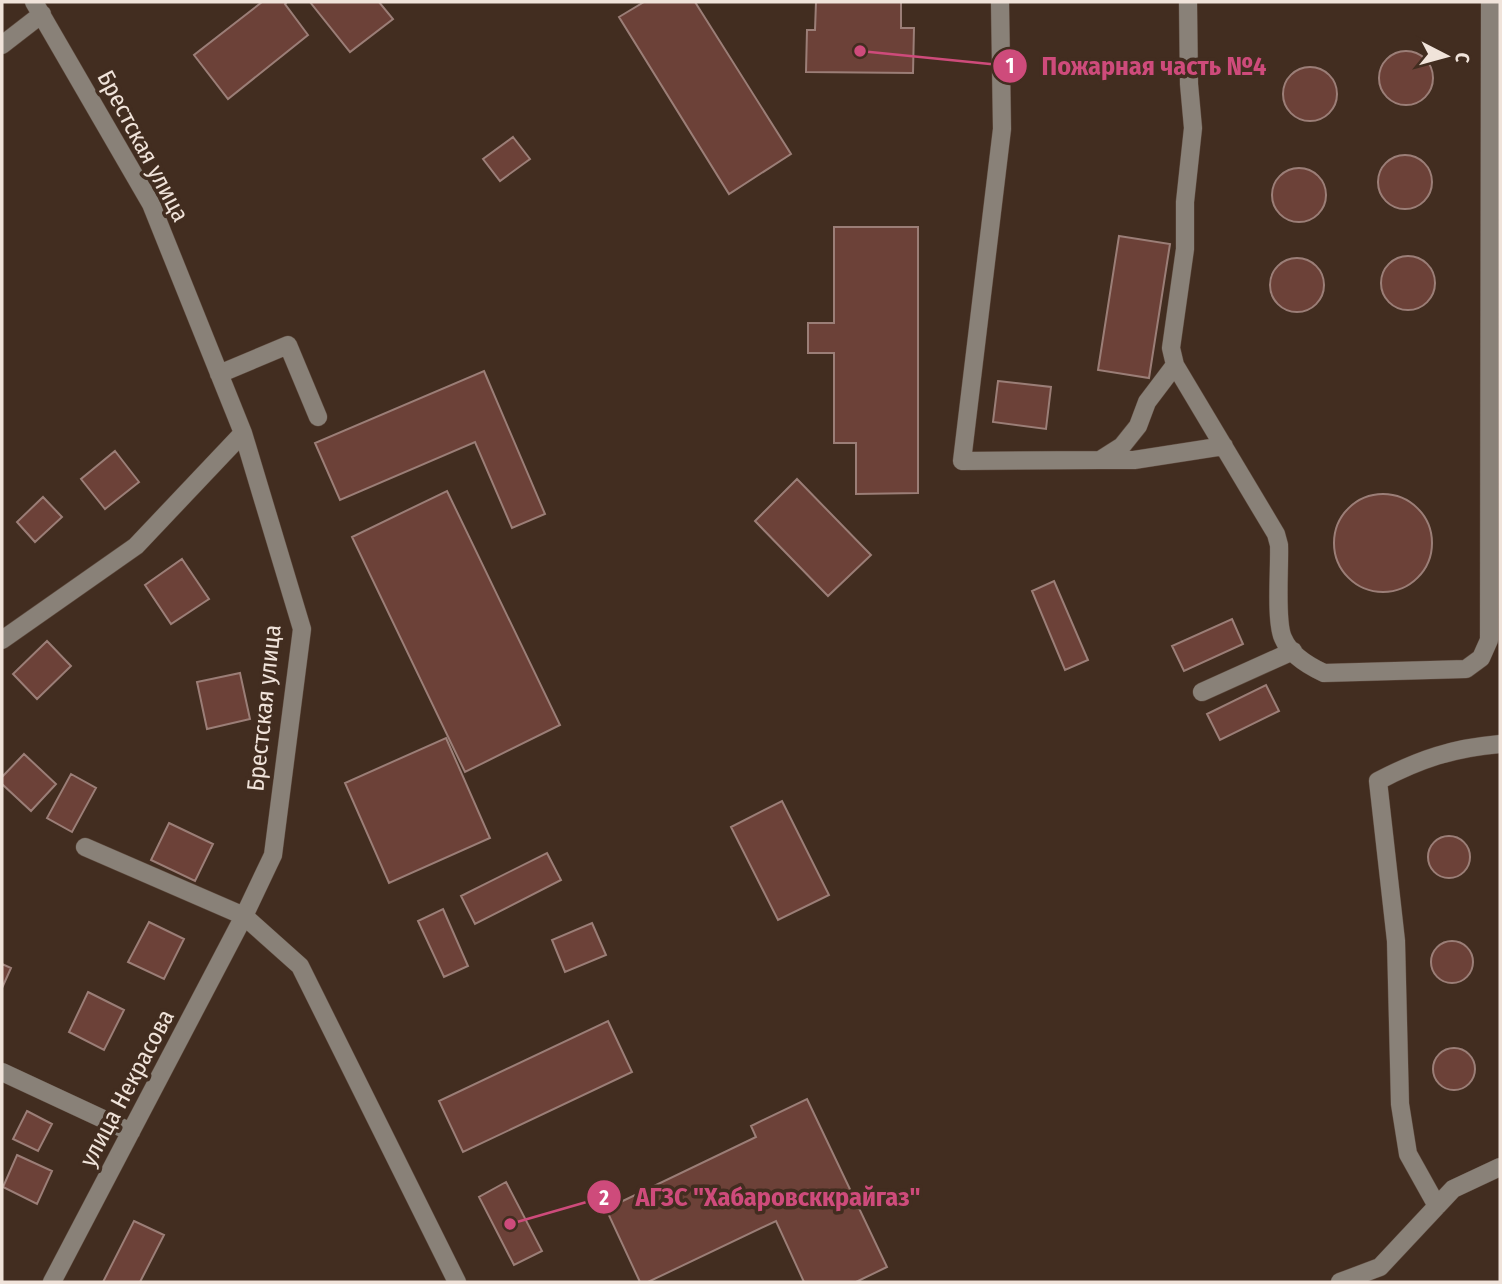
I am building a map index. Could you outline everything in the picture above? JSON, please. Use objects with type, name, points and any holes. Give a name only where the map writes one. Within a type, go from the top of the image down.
[{"type":"street","points":[[1000,2],[1002,130],[961,461],[1134,460],[1224,446]]},
{"type":"street","points":[[1188,2],[1189,84],[1193,128],[1185,202],[1185,249],[1171,348],[1175,365],[1276,534],[1279,545],[1282,637],[1307,665],[1324,673],[1466,669],[1481,658],[1489,640],[1490,2]]},
{"type":"street","points":[[2,45],[38,8]]},
{"type":"street","name":"Брестская улица","points":[[38,8],[151,204],[243,433],[302,629],[273,855],[244,916]]},
{"type":"street","points":[[219,374],[288,345],[318,417]]},
{"type":"street","points":[[1101,460],[1122,446],[1138,426],[1147,402],[1175,365]]},
{"type":"street","points":[[2,640],[136,546],[243,433]]},
{"type":"street","points":[[1202,692],[1293,651]]},
{"type":"street","points":[[1437,1206],[1408,1154],[1400,1104],[1396,941],[1378,781],[1426,759],[1466,747],[1500,744]]},
{"type":"street","points":[[85,847],[244,916],[300,966],[457,1282]]},
{"type":"street","name":"улица Некрасова","points":[[52,1282],[244,916]]},
{"type":"street","points":[[2,1072],[131,1132]]},
{"type":"street","points":[[1340,1282],[1381,1274],[1453,1189],[1500,1167]]},
{"type":"building","points":[[262,2],[287,2],[285,4],[308,35],[228,99],[194,55]]},
{"type":"building","points":[[310,2],[379,2],[393,19],[350,52]]},
{"type":"building","points":[[644,2],[695,2],[791,154],[729,194],[619,17]]},
{"type":"building","points":[[816,2],[901,2],[901,28],[914,28],[913,73],[806,72],[807,30],[815,30]]},
{"type":"building","points":[[1406,51],[1425,59],[1433,78],[1425,97],[1406,105],[1387,97],[1379,78],[1387,59]]},
{"type":"building","points":[[1310,67],[1329,75],[1337,94],[1329,113],[1310,121],[1291,113],[1283,94],[1291,75]]},
{"type":"building","points":[[513,137],[530,159],[500,181],[483,159]]},
{"type":"building","points":[[1405,155],[1424,163],[1432,182],[1424,201],[1405,209],[1386,201],[1378,182],[1386,163]]},
{"type":"building","points":[[1299,168],[1318,176],[1326,195],[1318,214],[1299,222],[1280,214],[1272,195],[1280,176]]},
{"type":"building","points":[[834,227],[918,227],[918,493],[856,494],[856,443],[834,443],[834,353],[808,353],[808,323],[834,323]]},
{"type":"building","points":[[1119,236],[1170,244],[1149,378],[1098,370]]},
{"type":"building","points":[[1408,256],[1427,264],[1435,283],[1427,302],[1408,310],[1389,302],[1381,283],[1389,264]]},
{"type":"building","points":[[1297,258],[1316,266],[1324,285],[1316,304],[1297,312],[1278,304],[1270,285],[1278,266]]},
{"type":"building","points":[[484,371],[545,514],[512,528],[475,442],[340,500],[315,443]]},
{"type":"building","points":[[998,381],[1051,387],[1046,429],[993,422]]},
{"type":"building","points":[[115,451],[139,482],[105,509],[81,479]]},
{"type":"building","points":[[797,479],[871,555],[828,596],[755,521]]},
{"type":"building","points":[[447,491],[560,725],[465,772],[352,537]]},
{"type":"building","points":[[1383,494],[1410,502],[1424,516],[1432,543],[1424,570],[1410,584],[1383,592],[1356,584],[1342,570],[1334,543],[1342,516],[1356,502]]},
{"type":"building","points":[[43,497],[62,517],[35,542],[17,522]]},
{"type":"building","points":[[182,559],[209,599],[171,624],[145,585]]},
{"type":"building","points":[[1054,581],[1088,660],[1065,670],[1032,591]]},
{"type":"building","points":[[1232,619],[1243,644],[1184,671],[1172,646]]},
{"type":"building","points":[[47,641],[71,666],[37,699],[13,674]]},
{"type":"building","points":[[240,673],[250,719],[207,729],[197,682]]},
{"type":"building","points":[[1266,685],[1279,711],[1220,740],[1207,714]]},
{"type":"building","points":[[446,738],[490,838],[389,883],[345,783]]},
{"type":"building","points":[[24,754],[56,784],[31,811],[2,784],[2,777]]},
{"type":"building","points":[[71,774],[96,788],[72,832],[47,818]]},
{"type":"building","points":[[782,801],[829,895],[778,920],[731,827]]},
{"type":"building","points":[[169,823],[213,844],[195,881],[151,860]]},
{"type":"building","points":[[1449,836],[1464,842],[1470,857],[1464,872],[1449,878],[1434,872],[1428,857],[1434,842]]},
{"type":"building","points":[[547,853],[561,880],[475,924],[461,896]]},
{"type":"building","points":[[443,909],[468,966],[444,977],[418,921]]},
{"type":"building","points":[[149,922],[184,939],[164,979],[128,962]]},
{"type":"building","points":[[592,923],[606,955],[565,972],[552,940]]},
{"type":"building","points":[[1452,941],[1467,947],[1473,962],[1467,977],[1452,983],[1437,977],[1431,962],[1437,947]]},
{"type":"building","points":[[2,964],[11,968],[2,988]]},
{"type":"building","points":[[88,992],[124,1010],[104,1050],[69,1032]]},
{"type":"building","points":[[608,1021],[632,1072],[463,1152],[439,1101]]},
{"type":"building","points":[[1454,1048],[1469,1054],[1475,1069],[1469,1084],[1454,1090],[1439,1084],[1433,1069],[1439,1054]]},
{"type":"building","points":[[807,1099],[887,1267],[856,1282],[804,1282],[776,1221],[648,1282],[640,1282],[606,1209],[756,1137],[751,1126]]},
{"type":"building","points":[[27,1111],[52,1124],[38,1151],[13,1139]]},
{"type":"building","points":[[17,1155],[52,1171],[37,1204],[3,1187]]},
{"type":"building","points":[[506,1182],[542,1251],[514,1265],[479,1197]]},
{"type":"building","points":[[134,1221],[164,1235],[140,1282],[103,1282]]},
{"type":"place","name":"Пожарная часть №4","points":[[860,51]]},
{"type":"place","name":"АГЗС \"Хабаровсккрайгаз\"","points":[[510,1224]]}]
